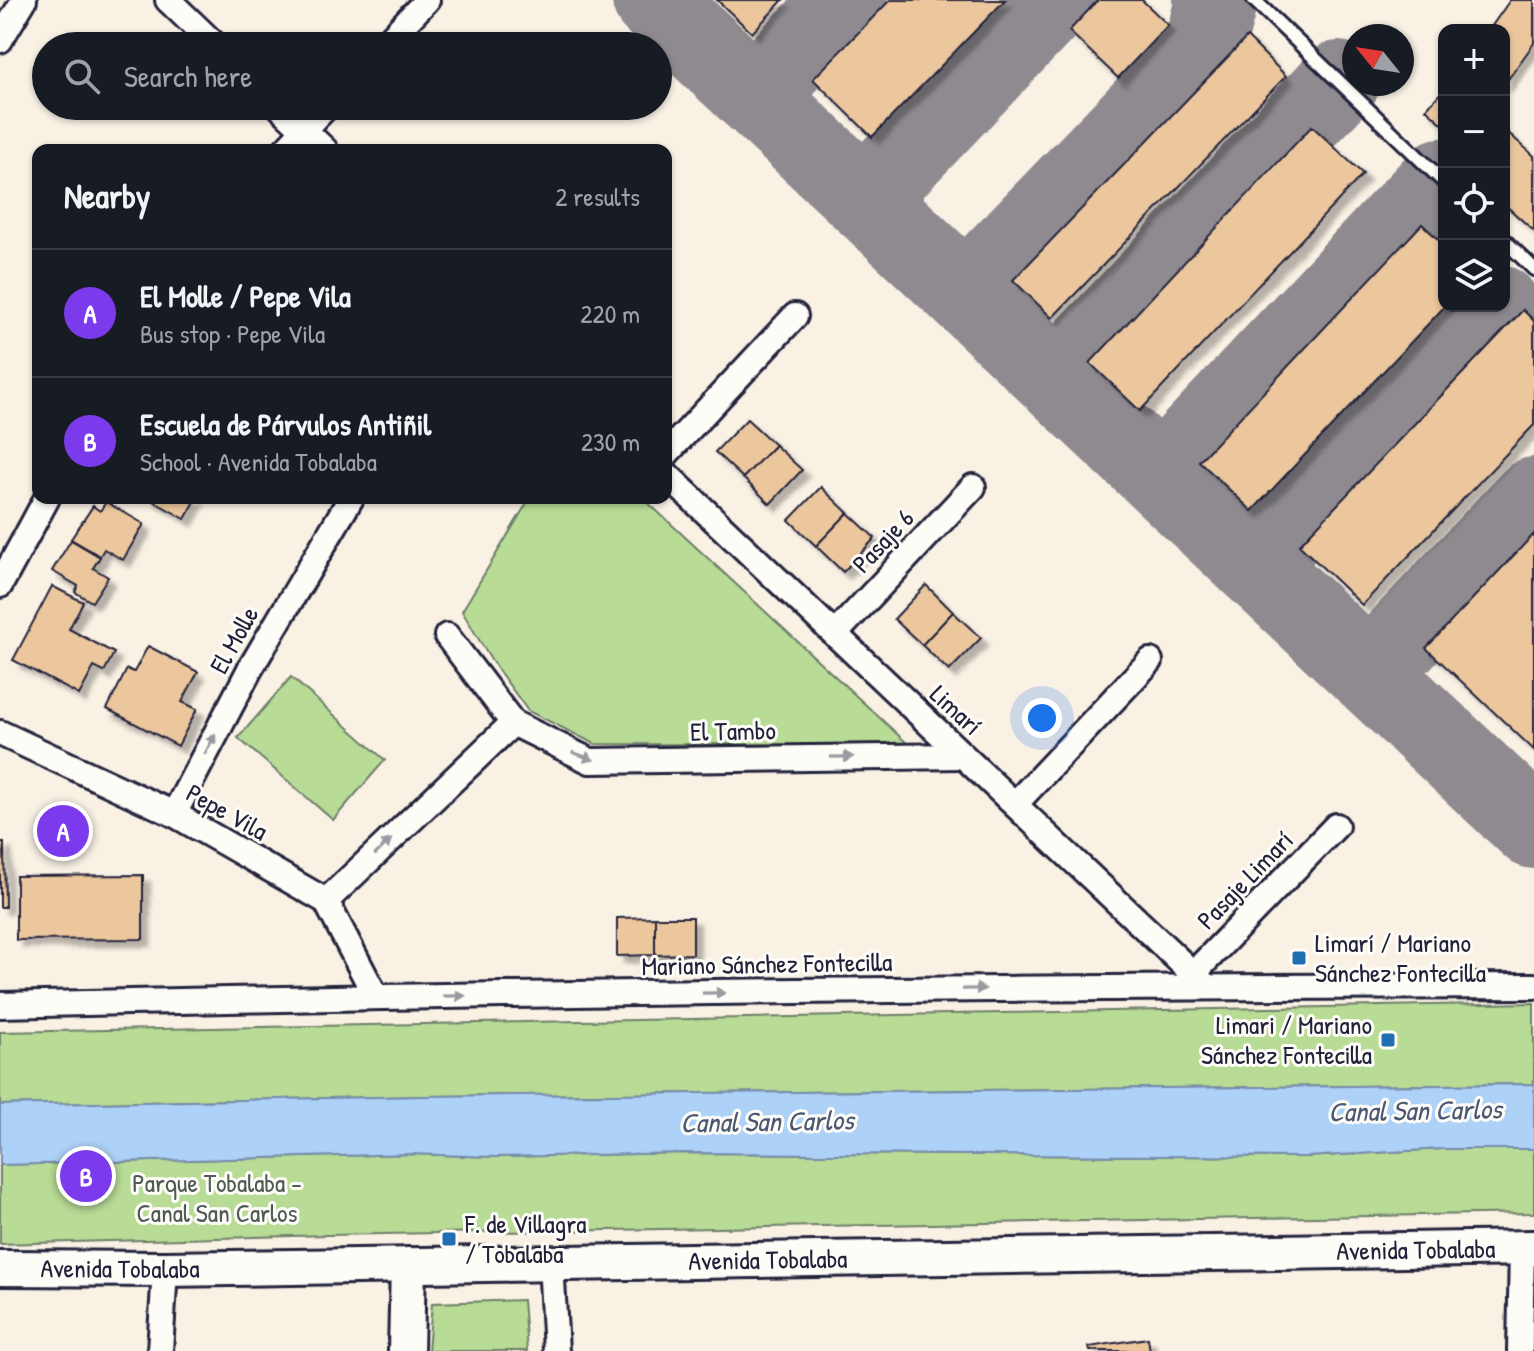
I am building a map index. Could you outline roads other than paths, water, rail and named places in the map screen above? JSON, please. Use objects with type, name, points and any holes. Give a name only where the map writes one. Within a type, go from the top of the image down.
[{"type":"main road","name":"Avenida Tobalaba","points":[[0,1268],[165,1269],[1528,1248]]},
{"type":"main road","points":[[406,1351],[408,1265]]},
{"type":"street","points":[[0,40],[24,0]]},
{"type":"street","points":[[168,0],[201,32]]},
{"type":"street","points":[[396,32],[427,0]]},
{"type":"street","points":[[294,120],[319,144]]},
{"type":"street","points":[[291,144],[314,120]]},
{"type":"street","points":[[672,448],[795,316]]},
{"type":"street","name":"Limarí","points":[[672,480],[1200,980]]},
{"type":"street","name":"Pasaje 6","points":[[835,634],[973,487]]},
{"type":"street","points":[[0,585],[44,504]]},
{"type":"street","name":"El Molle","points":[[174,814],[243,681],[347,504]]},
{"type":"street","name":"El Tambo","points":[[447,636],[513,723],[590,761],[963,756]]},
{"type":"street","points":[[1015,804],[1150,661]]},
{"type":"street","points":[[376,997],[326,901],[513,723]]},
{"type":"street","name":"Pepe Vila","points":[[0,733],[174,814],[326,901]]},
{"type":"street","name":"Pasaje Limarí","points":[[1200,980],[1336,826]]},
{"type":"street","name":"Mariano Sánchez Fontecilla","points":[[0,1005],[1200,980],[1534,986]]},
{"type":"street","points":[[1520,1351],[1528,1248]]},
{"type":"street","points":[[551,1262],[556,1351]]},
{"type":"street","points":[[160,1351],[165,1269]]},
{"type":"lane","points":[[1254,0],[1438,176]]},
{"type":"lane","points":[[1510,246],[1534,269]]},
{"type":"water","name":"Canal San Carlos","points":[[1534,1084],[1534,1149],[1442,1149],[1305,1157],[683,1153],[494,1157],[412,1154],[0,1165],[0,1105],[427,1096]]},
{"type":"place","name":"El Molle / Pepe Vila","points":[[63,831]]},
{"type":"place","name":"Limarí / Mariano Sánchez Fontecilla","points":[[1299,958]]},
{"type":"place","name":"Limari / Mariano Sánchez Fontecilla","points":[[1388,1040]]},
{"type":"place","name":"Escuela de Párvulos Antiñil","points":[[86,1176]]},
{"type":"place","name":"F. de Villagra / Tobalaba","points":[[449,1239]]},
{"type":"park label","name":"Parque Tobalaba - Canal San Carlos","points":[[217,1198]]}]
